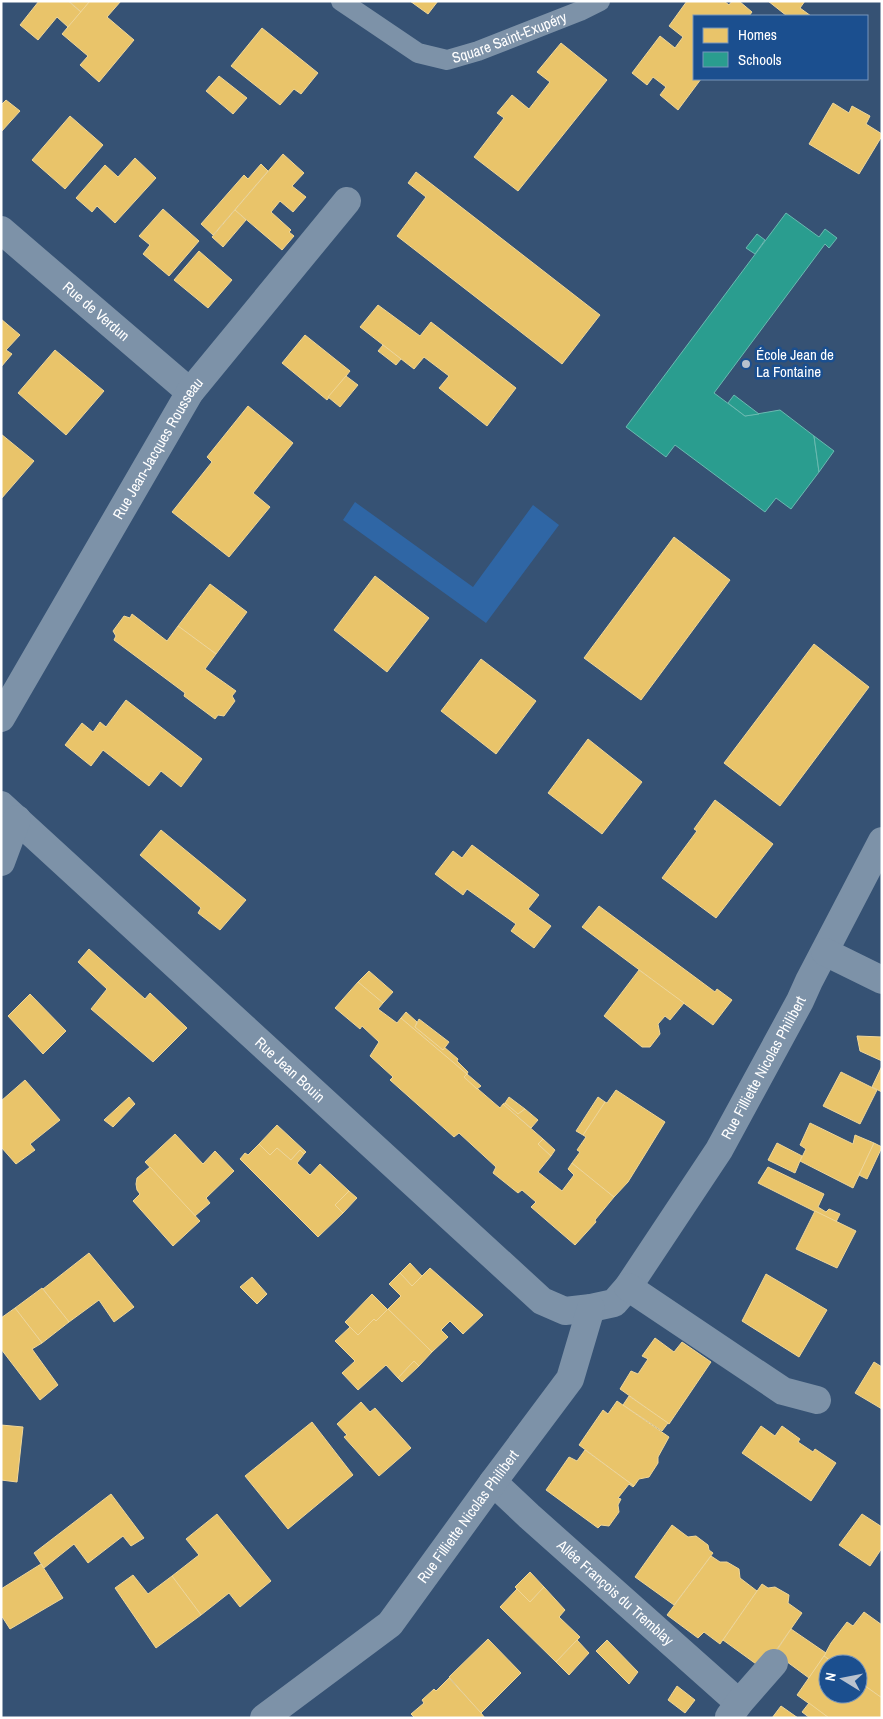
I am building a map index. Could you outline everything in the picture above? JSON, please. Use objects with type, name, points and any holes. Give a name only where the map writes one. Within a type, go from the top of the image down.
[{"type":"street","name":"Rue Jean-Jacques Rousseau","points":[[1,718],[190,392],[346,201]]},
{"type":"street","name":"Rue de Verdun","points":[[1,230],[190,392]]},
{"type":"street","points":[[1,862],[9,812]]},
{"type":"street","name":"Rue Jean Bouin","points":[[9,812],[542,1301],[565,1311],[591,1308]]},
{"type":"street","name":"Rue Filliette Nicolas Philibert","points":[[264,1718],[390,1624],[570,1379],[591,1308],[614,1302],[628,1287],[719,1150],[800,1001],[882,841]]},
{"type":"street","points":[[824,952],[882,980]]},
{"type":"street","points":[[628,1287],[783,1391],[817,1400]]},
{"type":"street","name":"Allée François du Tremblay","points":[[493,1482],[734,1710],[774,1663]]},
{"type":"lane","name":"Square Saint-Exupéry","points":[[341,1],[418,53],[447,60],[478,51],[580,11],[600,1]]},
{"type":"shaded area","points":[[355,502],[473,587],[533,505],[559,525],[486,623],[343,520]]},
{"type":"building: Homes","points":[[39,1],[68,1],[81,12],[68,27],[57,17],[38,40],[20,25]]},
{"type":"building: Homes","points":[[69,1],[90,1],[81,12]]},
{"type":"building: Homes","points":[[90,1],[121,1],[107,17],[134,40],[99,82],[80,65],[88,56],[62,34]]},
{"type":"building: Homes","points":[[410,1],[438,1],[428,14]]},
{"type":"building: Homes","points":[[687,1],[724,1],[729,5],[732,1],[739,1],[752,12],[750,15],[693,15],[693,80],[700,80],[678,110],[660,95],[666,87],[653,77],[647,85],[632,73],[660,36],[675,48],[683,37],[669,26]]},
{"type":"building: Homes","points":[[768,1],[805,1],[800,8],[810,15],[786,15]]},
{"type":"building: Homes","points":[[262,28],[318,73],[301,94],[294,89],[280,105],[231,66]]},
{"type":"building: Homes","points":[[561,43],[607,80],[518,191],[474,157],[504,118],[497,113],[512,95],[529,109],[550,82],[537,72]]},
{"type":"building: Homes","points":[[219,76],[247,98],[233,114],[206,91]]},
{"type":"building: Homes","points":[[6,100],[20,111],[1,132],[1,105]]},
{"type":"building: Homes","points":[[833,103],[849,113],[852,106],[870,116],[866,124],[882,134],[859,174],[809,144]]},
{"type":"building: Homes","points":[[70,116],[103,145],[65,189],[32,160]]},
{"type":"building: Homes","points":[[283,154],[304,173],[292,186],[306,197],[293,212],[280,201],[271,212],[291,230],[289,232],[294,236],[282,250],[235,210]]},
{"type":"building: Homes","points":[[135,158],[156,178],[115,223],[97,206],[92,212],[76,198],[105,165],[118,177]]},
{"type":"building: Homes","points":[[261,164],[268,171],[213,235],[201,224],[244,175],[248,179]]},
{"type":"building: Homes","points":[[416,172],[600,315],[562,364],[397,236],[426,197],[408,183]]},
{"type":"building: Homes","points":[[163,209],[199,241],[169,276],[143,254],[150,245],[139,236]]},
{"type":"building: Homes","points":[[235,210],[246,220],[223,247],[212,237]]},
{"type":"building: Homes","points":[[199,251],[232,280],[208,308],[174,280]]},
{"type":"building: Homes","points":[[378,305],[420,336],[431,322],[516,388],[487,426],[439,388],[449,376],[424,357],[414,369],[360,327]]},
{"type":"building: Homes","points":[[1,319],[20,335],[6,350],[12,354],[1,367]]},
{"type":"building: Homes","points":[[305,335],[350,371],[327,400],[282,363]]},
{"type":"building: Homes","points":[[383,345],[401,359],[396,365],[378,351]]},
{"type":"building: Homes","points":[[55,350],[104,391],[66,435],[18,393]]},
{"type":"building: Homes","points":[[346,376],[358,385],[340,407],[328,397]]},
{"type":"building: Homes","points":[[248,406],[293,443],[253,493],[270,507],[229,557],[172,512],[212,462],[207,457]]},
{"type":"building: Homes","points":[[1,434],[34,461],[1,499]]},
{"type":"building: Homes","points":[[674,537],[730,580],[641,700],[584,658]]},
{"type":"building: Homes","points":[[375,576],[429,618],[387,672],[334,630]]},
{"type":"building: Homes","points":[[210,584],[247,612],[216,654],[178,626]]},
{"type":"building: Homes","points":[[132,614],[167,641],[178,626],[216,654],[205,669],[236,691],[232,696],[235,701],[224,716],[218,715],[215,719],[184,696],[185,693],[114,640],[116,636],[113,631],[124,616],[130,618]]},
{"type":"building: Homes","points":[[814,644],[869,687],[780,806],[724,763]]},
{"type":"building: Homes","points":[[481,659],[536,701],[496,754],[441,711]]},
{"type":"building: Homes","points":[[126,700],[202,759],[181,787],[161,771],[149,786],[103,750],[91,766],[65,745],[82,723],[93,732],[100,722],[106,727]]},
{"type":"building: Homes","points":[[588,739],[642,782],[602,834],[548,793]]},
{"type":"building: Homes","points":[[715,800],[773,844],[716,918],[662,878],[697,831],[694,829]]},
{"type":"building: Homes","points":[[161,830],[246,900],[220,930],[198,913],[201,908],[140,855]]},
{"type":"building: Homes","points":[[472,845],[539,895],[528,909],[551,926],[534,948],[511,931],[516,924],[467,889],[463,895],[435,874],[453,851],[462,858]]},
{"type":"building: Homes","points":[[599,906],[715,992],[717,989],[732,1000],[713,1025],[582,927]]},
{"type":"building: Homes","points":[[89,949],[145,999],[150,993],[187,1028],[153,1062],[91,1009],[107,989],[78,962]]},
{"type":"building: Homes","points":[[639,970],[684,1003],[670,1020],[665,1016],[658,1024],[660,1034],[650,1047],[642,1047],[604,1016]]},
{"type":"building: Homes","points":[[369,971],[393,992],[383,1003],[358,982]]},
{"type":"building: Homes","points":[[358,982],[383,1003],[378,1009],[397,1023],[401,1018],[467,1074],[464,1077],[500,1108],[503,1104],[543,1139],[538,1144],[551,1156],[538,1172],[562,1191],[574,1175],[568,1169],[572,1163],[614,1197],[595,1220],[596,1222],[575,1245],[531,1207],[536,1202],[522,1190],[518,1193],[493,1173],[496,1167],[459,1133],[454,1137],[390,1080],[393,1077],[370,1056],[379,1042],[362,1026],[360,1029],[335,1008]]},
{"type":"building: Homes","points":[[30,994],[66,1031],[43,1054],[8,1016]]},
{"type":"building: Homes","points":[[406,1012],[417,1022],[415,1027],[443,1050],[444,1047],[458,1059],[457,1061],[468,1072],[467,1074],[401,1018]]},
{"type":"building: Homes","points":[[419,1019],[449,1042],[443,1050],[415,1027]]},
{"type":"building: Homes","points":[[857,1036],[882,1037],[882,1061],[860,1051]]},
{"type":"building: Homes","points":[[882,1066],[882,1092],[872,1087]]},
{"type":"building: Homes","points":[[841,1072],[877,1090],[860,1124],[823,1106]]},
{"type":"building: Homes","points":[[467,1074],[481,1086],[477,1089],[464,1077]]},
{"type":"building: Homes","points":[[25,1080],[60,1120],[30,1144],[35,1150],[16,1164],[1,1147],[1,1101]]},
{"type":"building: Homes","points":[[616,1090],[665,1122],[628,1182],[614,1197],[572,1163],[580,1152],[577,1150],[586,1137],[583,1135],[605,1102],[607,1103]]},
{"type":"building: Homes","points":[[129,1097],[135,1104],[113,1127],[104,1120]]},
{"type":"building: Homes","points":[[509,1097],[525,1109],[518,1114],[505,1103]]},
{"type":"building: Homes","points":[[598,1097],[605,1102],[583,1135],[576,1131]]},
{"type":"building: Homes","points":[[505,1103],[518,1114],[525,1109],[538,1120],[531,1128],[503,1104]]},
{"type":"building: Homes","points":[[810,1123],[853,1144],[855,1135],[874,1143],[853,1188],[800,1161],[806,1149],[800,1145]]},
{"type":"building: Homes","points":[[277,1125],[306,1152],[304,1154],[300,1150],[291,1160],[277,1148],[270,1155],[259,1144]]},
{"type":"building: Homes","points":[[175,1134],[203,1164],[215,1151],[234,1171],[206,1198],[210,1203],[195,1216],[145,1162]]},
{"type":"building: Homes","points":[[543,1139],[555,1150],[551,1156],[538,1144]]},
{"type":"building: Homes","points":[[777,1143],[802,1156],[795,1173],[768,1160]]},
{"type":"building: Homes","points":[[874,1143],[882,1147],[867,1179],[859,1175]]},
{"type":"building: Homes","points":[[259,1144],[270,1155],[277,1148],[291,1160],[300,1150],[304,1154],[297,1163],[310,1175],[320,1164],[349,1191],[335,1205],[343,1213],[318,1237],[240,1159],[245,1153],[248,1155]]},
{"type":"building: Homes","points":[[150,1167],[200,1221],[173,1246],[133,1201],[140,1194],[137,1190],[137,1178]]},
{"type":"building: Homes","points":[[768,1167],[824,1194],[818,1207],[826,1212],[829,1209],[840,1214],[836,1222],[758,1183]]},
{"type":"building: Homes","points":[[349,1191],[357,1198],[343,1213],[335,1205]]},
{"type":"building: Homes","points":[[815,1211],[856,1231],[837,1268],[796,1249]]},
{"type":"building: Homes","points":[[89,1253],[134,1307],[114,1322],[99,1300],[69,1322],[43,1289]]},
{"type":"building: Homes","points":[[410,1263],[422,1276],[412,1286],[400,1273]]},
{"type":"building: Homes","points":[[430,1268],[483,1315],[463,1334],[450,1321],[441,1330],[448,1337],[432,1352],[388,1309],[401,1296],[389,1284],[400,1273],[412,1286]]},
{"type":"building: Homes","points":[[766,1274],[827,1310],[799,1357],[742,1321]]},
{"type":"building: Homes","points":[[252,1277],[267,1294],[257,1304],[240,1287]]},
{"type":"building: Homes","points":[[42,1288],[69,1322],[42,1343],[15,1308]]},
{"type":"building: Homes","points":[[372,1294],[388,1310],[376,1321],[374,1319],[358,1335],[345,1322]]},
{"type":"building: Homes","points":[[15,1308],[42,1343],[32,1349],[58,1385],[40,1400],[1,1349],[1,1318]]},
{"type":"building: Homes","points":[[388,1309],[432,1352],[419,1366],[414,1361],[398,1378],[386,1365],[358,1390],[342,1373],[355,1361],[335,1341],[350,1327],[358,1335],[374,1319],[376,1321]]},
{"type":"building: Homes","points":[[655,1338],[674,1352],[682,1342],[711,1362],[669,1424],[620,1389],[631,1371],[638,1374],[648,1359],[642,1356]]},
{"type":"building: Homes","points":[[414,1361],[419,1366],[402,1382],[398,1378]]},
{"type":"building: Homes","points":[[874,1362],[882,1367],[882,1409],[855,1393]]},
{"type":"building: Homes","points":[[629,1396],[668,1423],[662,1431],[623,1405]]},
{"type":"building: Homes","points":[[617,1401],[669,1437],[658,1457],[658,1463],[649,1477],[639,1479],[634,1486],[579,1445],[603,1410],[608,1414]]},
{"type":"building: Homes","points":[[361,1402],[370,1412],[375,1408],[411,1448],[379,1476],[344,1437],[347,1435],[337,1424]]},
{"type":"building: Homes","points":[[312,1422],[353,1475],[288,1529],[245,1476]]},
{"type":"building: Homes","points":[[1,1425],[23,1427],[17,1482],[1,1480]]},
{"type":"building: Homes","points":[[761,1426],[775,1436],[782,1426],[800,1439],[798,1442],[813,1452],[815,1449],[836,1463],[811,1501],[742,1453]]},
{"type":"building: Homes","points":[[585,1450],[634,1486],[629,1484],[618,1498],[621,1499],[618,1505],[619,1512],[609,1526],[601,1525],[598,1528],[546,1490],[569,1457],[577,1461]]},
{"type":"building: Homes","points":[[111,1494],[144,1538],[131,1546],[123,1536],[88,1563],[74,1544],[44,1568],[34,1553]]},
{"type":"building: Homes","points":[[217,1514],[271,1581],[240,1607],[229,1593],[201,1615],[172,1576],[199,1555],[186,1539]]},
{"type":"building: Homes","points":[[862,1514],[882,1527],[882,1548],[870,1566],[839,1545]]},
{"type":"building: Homes","points":[[672,1525],[688,1537],[696,1536],[708,1545],[709,1550],[713,1553],[674,1605],[635,1577]]},
{"type":"building: Homes","points":[[711,1556],[720,1562],[727,1562],[739,1569],[740,1578],[757,1591],[720,1644],[704,1632],[698,1638],[667,1615]]},
{"type":"building: Homes","points":[[41,1564],[63,1598],[10,1629],[1,1615],[1,1589]]},
{"type":"building: Homes","points":[[530,1572],[544,1587],[530,1602],[515,1587]]},
{"type":"building: Homes","points":[[133,1575],[148,1594],[172,1576],[201,1615],[156,1648],[115,1588]]},
{"type":"building: Homes","points":[[762,1584],[768,1588],[775,1587],[789,1595],[788,1603],[802,1613],[763,1669],[723,1640]]},
{"type":"building: Homes","points":[[544,1587],[565,1610],[559,1617],[580,1637],[556,1662],[500,1607],[517,1589],[530,1602]]},
{"type":"building: Homes","points":[[864,1612],[882,1625],[882,1698],[868,1688],[868,1654],[825,1654],[847,1622],[853,1626]]},
{"type":"building: Homes","points":[[791,1629],[826,1653],[818,1654],[818,1665],[809,1678],[775,1653]]},
{"type":"building: Homes","points":[[488,1639],[521,1673],[481,1713],[449,1677]]},
{"type":"building: Homes","points":[[577,1640],[589,1653],[569,1675],[556,1662]]},
{"type":"building: Homes","points":[[607,1640],[638,1672],[629,1684],[596,1651]]},
{"type":"building: Homes","points":[[818,1665],[818,1704],[868,1704],[868,1688],[882,1698],[882,1716],[880,1718],[829,1718],[797,1695]]},
{"type":"building: Homes","points":[[449,1678],[485,1718],[415,1718],[411,1714],[424,1703],[422,1700],[434,1689],[436,1691]]},
{"type":"building: Homes","points":[[677,1686],[695,1700],[685,1713],[668,1700]]},
{"type":"building: Homes","points":[[809,1703],[829,1718],[810,1718],[802,1712]]},
{"type":"building: Homes","points":[[781,1706],[798,1718],[772,1718]]},
{"type":"building: Schools","points":[[786,213],[819,237],[825,229],[837,238],[829,248],[825,244],[714,393],[745,416],[780,410],[814,436],[819,472],[791,509],[776,498],[765,512],[675,445],[666,457],[626,427]]},
{"type":"building: Schools","points":[[757,234],[765,240],[755,254],[746,248]]},
{"type":"building: Schools","points":[[734,395],[759,414],[745,416],[728,403]]},
{"type":"building: Schools","points":[[814,436],[834,451],[819,472]]},
{"type":"place","name":"École Jean de La Fontaine","points":[[746,364]]}]
